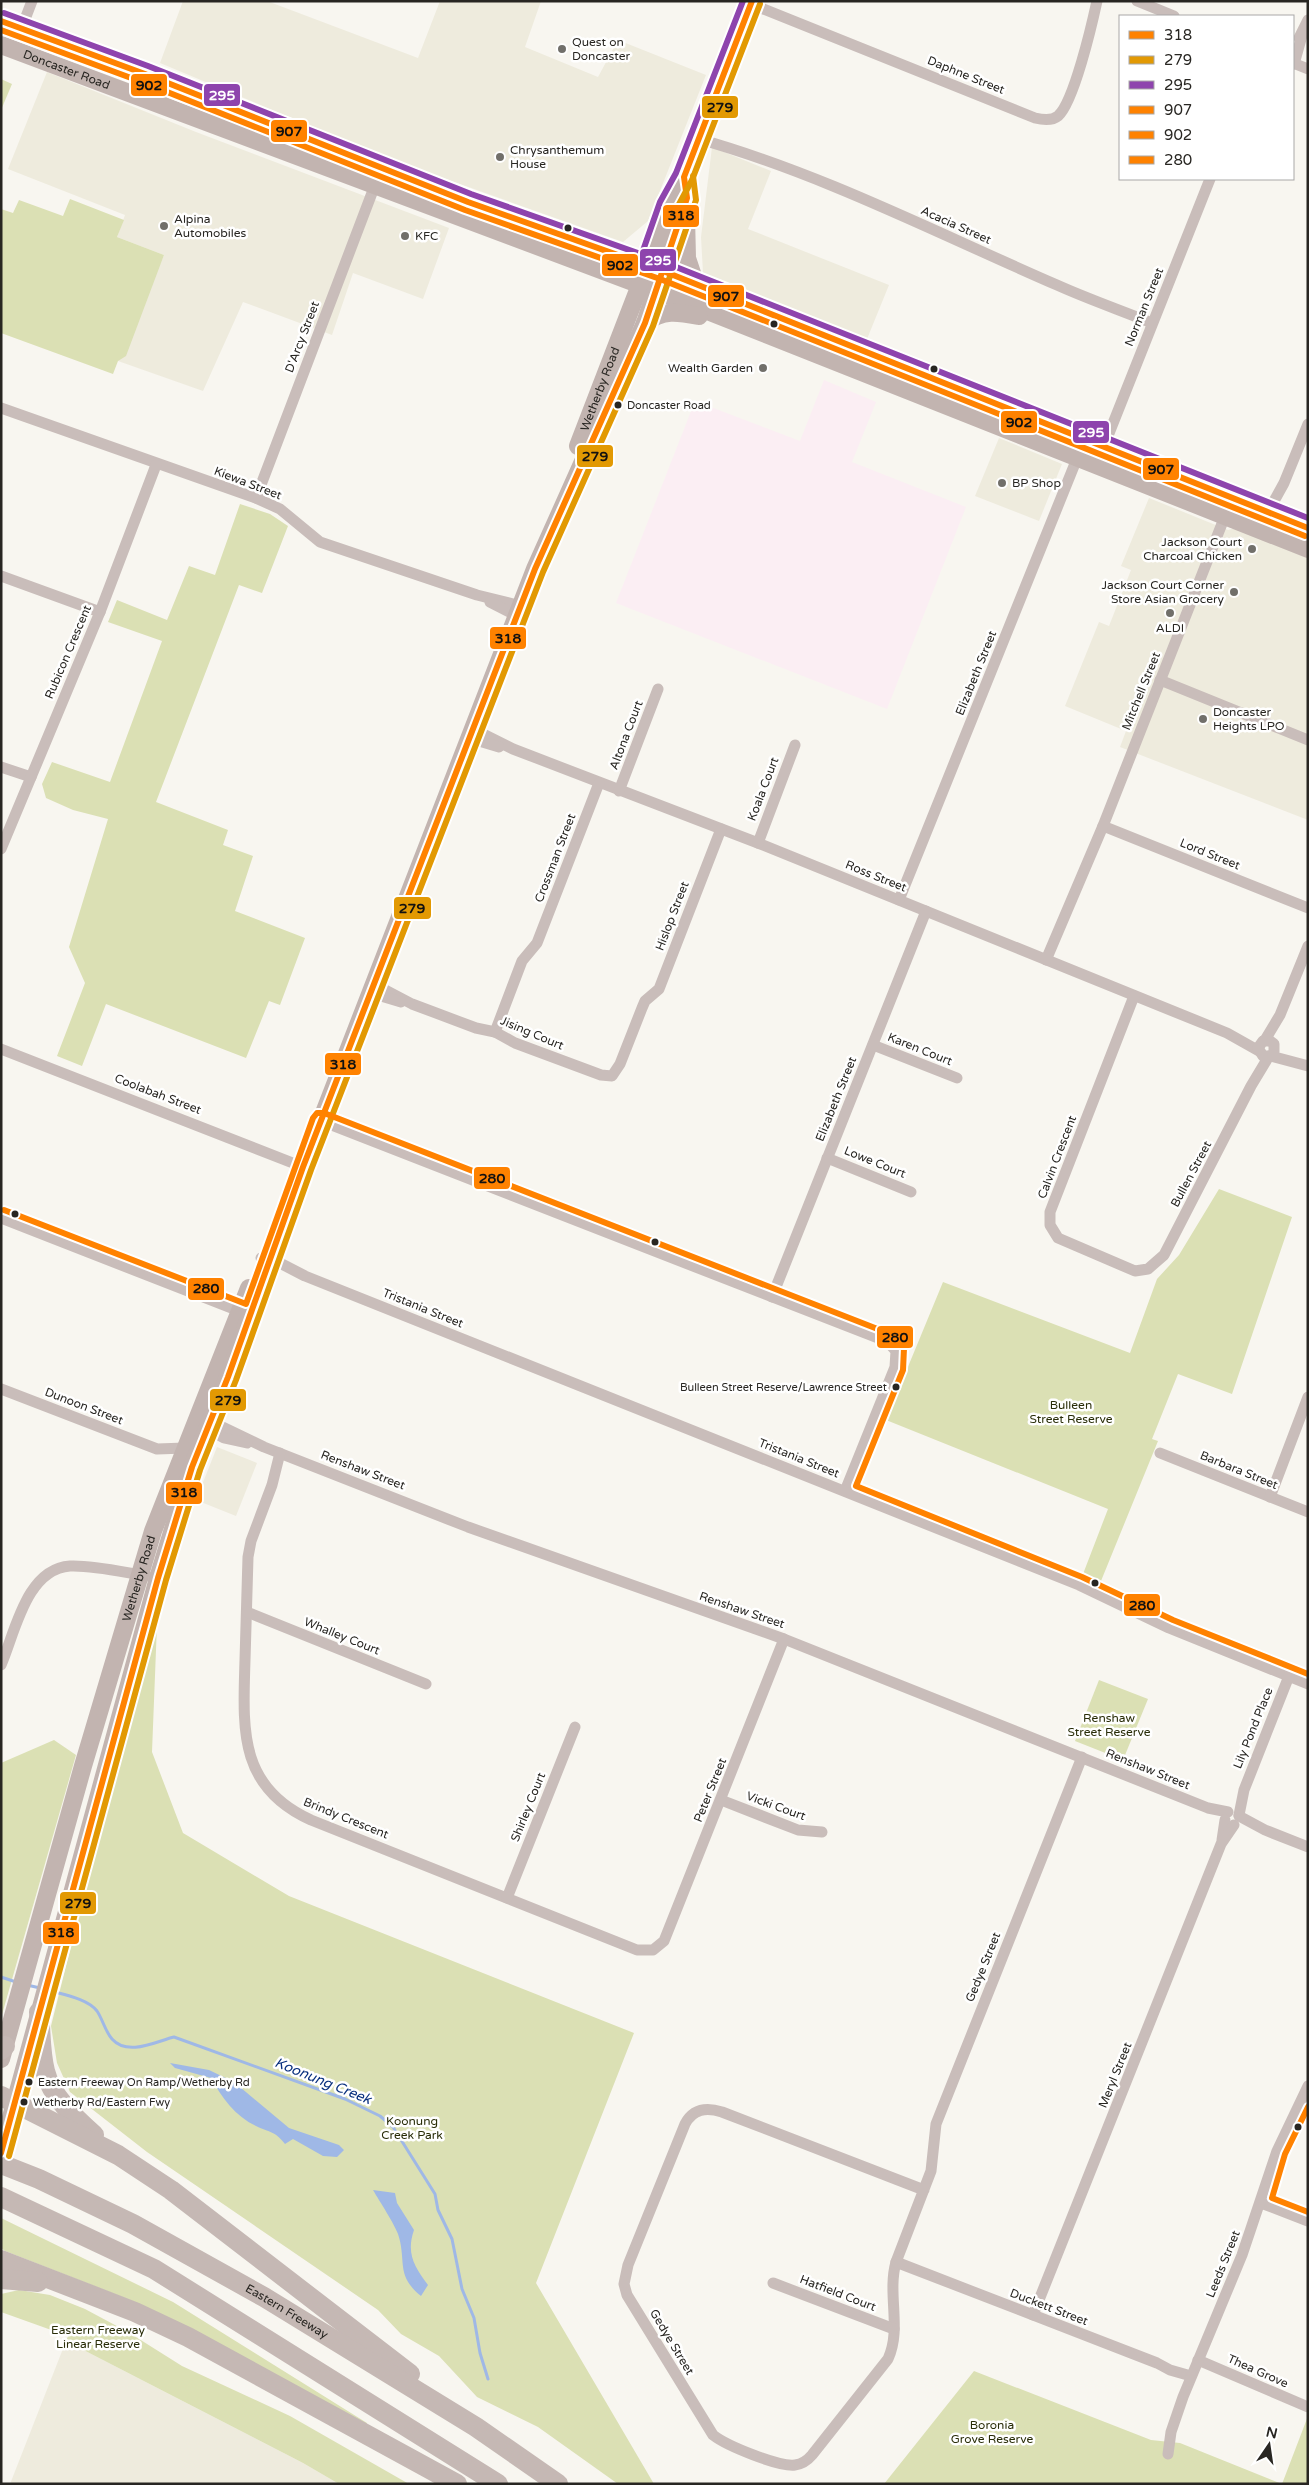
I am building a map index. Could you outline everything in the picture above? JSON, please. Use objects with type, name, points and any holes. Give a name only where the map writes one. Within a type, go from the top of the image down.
[{"type":"highway","points":[[39,2012],[45,2071],[50,2083],[70,2112],[118,2155]]},
{"type":"highway","points":[[8,2098],[118,2155],[171,2190],[476,2427]]},
{"type":"highway","name":"Eastern Freeway","points":[[1,2164],[39,2179],[180,2249],[264,2297],[476,2427],[558,2484]]},
{"type":"highway","points":[[1,2197],[74,2230],[162,2274],[498,2484]]},
{"type":"highway","points":[[1,2260],[100,2298],[188,2338],[457,2484]]},
{"type":"highway","points":[[1,2279],[29,2279],[100,2298]]},
{"type":"main road","points":[[655,268],[668,205],[684,177],[752,2]]},
{"type":"main road","name":"Doncaster Road","points":[[1,21],[145,74],[729,321],[1078,456],[1308,549]]},
{"type":"main road","name":"Doncaster Road","points":[[1,45],[374,185],[655,268],[1308,528]]},
{"type":"main road","points":[[137,95],[145,74]]},
{"type":"main road","points":[[684,177],[688,258],[696,284]]},
{"type":"main road","points":[[655,268],[686,198]]},
{"type":"main road","name":"Wetherby Road","points":[[1,2154],[8,2125],[8,2098],[39,2012],[158,1578],[205,1424],[245,1313],[267,1261],[519,611],[535,569],[559,494],[640,284],[655,268]]},
{"type":"main road","name":"Wetherby Road","points":[[535,569],[646,323],[657,291],[655,268]]},
{"type":"main road","points":[[646,323],[664,312],[677,311],[729,321]]},
{"type":"main road","points":[[762,311],[769,321],[777,326],[828,348],[826,359]]},
{"type":"main road","points":[[901,366],[899,374],[903,380],[955,400],[988,421]]},
{"type":"main road","name":"Wetherby Road","points":[[2,2052],[139,1575],[184,1448],[205,1424]]},
{"type":"street","points":[[22,28],[32,1]]},
{"type":"street","name":"Daphne Street","points":[[752,2],[1035,118],[1048,120],[1058,116],[1064,107],[1085,53],[1098,1]]},
{"type":"street","points":[[1137,1],[1160,6],[1173,15]]},
{"type":"street","points":[[1308,20],[1294,63],[1308,69]]},
{"type":"street","points":[[1294,47],[1303,32]]},
{"type":"street","name":"Acacia Street","points":[[701,134],[843,190],[1059,286],[1152,323]]},
{"type":"street","name":"Norman Street","points":[[1104,446],[1210,180]]},
{"type":"street","name":"D'Arcy Street","points":[[256,498],[374,185]]},
{"type":"street","name":"Kiewa Street","points":[[1,408],[156,465],[256,498],[280,509],[320,542],[519,611]]},
{"type":"street","points":[[1122,454],[1150,474],[1208,498],[1233,519],[1270,513],[1278,508],[1284,483],[1308,424]]},
{"type":"street","name":"Elizabeth Street","points":[[899,900],[1078,456]]},
{"type":"street","name":"Rubicon Crescent","points":[[1,849],[100,612],[156,465]]},
{"type":"street","name":"Mitchell Street","points":[[1046,960],[1103,826],[1160,680],[1233,519]]},
{"type":"street","points":[[1,576],[100,612]]},
{"type":"street","points":[[1160,680],[1308,740]]},
{"type":"street","name":"Altona Court","points":[[618,791],[658,689]]},
{"type":"street","name":"Ross Street","points":[[471,734],[758,843],[1306,1065]]},
{"type":"street","name":"Koala Court","points":[[758,843],[795,745]]},
{"type":"street","points":[[1,767],[31,777]]},
{"type":"street","name":"Crossman Street","points":[[495,1032],[522,961],[537,943],[599,783]]},
{"type":"street","name":"Lord Street","points":[[1103,826],[1308,908]]},
{"type":"street","name":"Hislop Street","points":[[612,1076],[620,1064],[645,1001],[659,989],[721,829]]},
{"type":"street","name":"Elizabeth Street","points":[[772,1297],[926,911]]},
{"type":"street","name":"Bullen Street","points":[[1148,1269],[1164,1255],[1251,1086],[1308,946]]},
{"type":"street","name":"Jising Court","points":[[372,989],[476,1028],[495,1032],[515,1043],[601,1076],[612,1076]]},
{"type":"street","name":"Calvin Crescent","points":[[1134,996],[1050,1212],[1050,1225],[1058,1238],[1135,1271],[1148,1269]]},
{"type":"street","name":"Karen Court","points":[[873,1045],[957,1078]]},
{"type":"street","name":"Coolabah Street","points":[[1,1049],[303,1167]]},
{"type":"street","points":[[321,1120],[882,1339],[892,1345],[896,1351],[895,1367],[845,1491]]},
{"type":"street","name":"Lowe Court","points":[[827,1158],[911,1192]]},
{"type":"street","points":[[1,1218],[245,1313]]},
{"type":"street","name":"Tristania Street","points":[[267,1261],[1079,1585],[1169,1628],[1308,1684]]},
{"type":"street","name":"Dunoon Street","points":[[1,1389],[157,1449],[184,1448]]},
{"type":"street","points":[[1270,1497],[1308,1396]]},
{"type":"street","name":"Renshaw Street","points":[[205,1424],[486,1534],[784,1639],[1308,1847]]},
{"type":"street","points":[[157,1449],[166,1458],[174,1472]]},
{"type":"street","name":"Barbara Street","points":[[1160,1453],[1308,1512]]},
{"type":"street","name":"Brindy Crescent","points":[[284,1455],[249,1548],[243,1725],[251,1760],[270,1792],[285,1805],[311,1820],[637,1950],[648,1951],[657,1948]]},
{"type":"street","points":[[1,1666],[31,1590],[44,1576],[69,1566],[158,1578]]},
{"type":"street","name":"Whalley Court","points":[[247,1612],[426,1684]]},
{"type":"street","name":"Peter Street","points":[[657,1948],[667,1935],[784,1639]]},
{"type":"street","name":"Lily Pond Place","points":[[1232,1818],[1289,1676]]},
{"type":"street","name":"Shirley Court","points":[[507,1898],[575,1727]]},
{"type":"street","name":"Gedye Street","points":[[924,2190],[722,2112],[702,2110],[691,2115],[685,2124],[626,2272],[624,2284],[628,2295],[711,2433],[726,2442],[785,2465],[796,2465],[807,2460],[876,2376],[890,2353],[894,2329],[891,2291],[896,2262],[924,2190],[933,2164],[934,2131],[938,2117],[1082,1757]]},
{"type":"street","name":"Vicki Court","points":[[721,1800],[798,1830],[822,1832]]},
{"type":"street","name":"Meryl Street","points":[[1033,2315],[1232,1818]]},
{"type":"street","name":"Leeds Street","points":[[1168,2454],[1172,2432],[1191,2376],[1242,2255],[1278,2151],[1308,2086]]},
{"type":"street","points":[[1261,2203],[1308,2222]]},
{"type":"street","name":"Duckett Street","points":[[896,2262],[1157,2363],[1170,2370],[1191,2376]]},
{"type":"street","name":"Hatfield Court","points":[[773,2283],[894,2329]]},
{"type":"street","name":"Thea Grove","points":[[1198,2360],[1308,2407]]},
{"type":"shaded area","points":[[183,1],[267,1],[418,58],[440,1],[541,1],[525,47],[598,77],[618,40],[706,75],[648,221],[623,242],[395,161],[160,63]]},
{"type":"shaded area","points":[[47,72],[196,132],[449,228],[423,299],[353,273],[332,335],[243,302],[203,391],[118,361],[164,255],[117,237],[125,215],[8,169]]},
{"type":"shaded area","points":[[712,147],[771,171],[748,229],[889,285],[867,339],[703,273],[701,237]]},
{"type":"shaded area","points":[[824,380],[876,402],[852,462],[966,507],[887,709],[616,603],[695,401],[800,441]]},
{"type":"shaded area","points":[[999,438],[1062,464],[1039,521],[975,496]]},
{"type":"shaded area","points":[[1149,498],[1228,530],[1236,528],[1308,556],[1308,820],[1120,747],[1126,731],[1065,706],[1099,622],[1109,626],[1131,570],[1121,566]]},
{"type":"shaded area","points":[[217,1447],[257,1463],[236,1516],[196,1500]]},
{"type":"shaded area","points":[[66,2341],[303,2463],[339,2484],[10,2484]]},
{"type":"green space","points":[[1,79],[12,84],[1,110]]},
{"type":"green space","points":[[70,199],[124,220],[117,237],[164,255],[126,356],[118,361],[113,374],[1,333],[1,209],[13,213],[19,200],[63,216]]},
{"type":"green space","points":[[240,504],[270,514],[288,526],[262,593],[239,585],[156,802],[228,830],[223,845],[253,856],[235,911],[305,938],[280,1005],[269,1001],[246,1058],[106,1004],[82,1066],[57,1056],[85,983],[69,947],[108,819],[73,810],[46,798],[42,784],[52,762],[110,782],[162,641],[108,622],[117,600],[167,620],[189,566],[215,575]]},
{"type":"green space","name":"Bulleen Street Reserve","points":[[1219,1189],[1292,1217],[1232,1394],[1178,1374],[1152,1439],[1158,1441],[1101,1581],[1083,1574],[1108,1509],[886,1420],[943,1282],[1130,1353],[1157,1279],[1179,1255]]},
{"type":"green space","name":"Koonung Creek Park","points":[[158,1599],[152,1752],[183,1833],[289,1896],[634,2033],[536,2283],[654,2484],[618,2484],[538,2427],[477,2397],[439,2356],[401,2334],[378,2310],[147,2152],[70,2092],[57,2063],[51,2026]]},
{"type":"green space","name":"Renshaw Street Reserve","points":[[1099,1680],[1148,1699],[1123,1760],[1075,1741]]},
{"type":"green space","points":[[54,1740],[76,1755],[1,2018],[1,1763]]},
{"type":"green space","points":[[1,2218],[173,2302],[367,2423],[365,2427],[135,2302],[5,2251],[1,2248]]},
{"type":"green space","name":"Eastern Freeway Linear Reserve","points":[[19,2290],[50,2295],[85,2309],[128,2332],[182,2366],[290,2416],[409,2484],[339,2484],[303,2463],[66,2341],[68,2336],[1,2312],[1,2294]]},
{"type":"green space","name":"Boronia Grove Reserve","points":[[974,2371],[1151,2440],[1180,2443],[1282,2484],[884,2484]]},
{"type":"green space","points":[[1308,2416],[1308,2484],[1282,2484]]},
{"type":"water","points":[[170,2063],[209,2070],[234,2082],[289,2128],[339,2145],[344,2150],[337,2157],[323,2156],[293,2139],[285,2144],[275,2134],[248,2122],[235,2112],[211,2078],[175,2068]]},
{"type":"water","points":[[373,2190],[395,2193],[397,2203],[414,2230],[411,2252],[415,2265],[428,2285],[421,2296],[408,2281],[403,2267],[398,2234]]},
{"type":"waterway","name":"Koonung Creek","points":[[1,1977],[16,1982]]},
{"type":"waterway","name":"Koonung Creek","points":[[27,1985],[40,1988]]},
{"type":"waterway","name":"Koonung Creek","points":[[51,1991],[88,2003],[97,2011],[112,2039],[126,2047],[143,2046],[174,2037],[345,2099],[380,2116],[393,2127],[435,2194],[438,2210],[452,2239],[462,2289],[474,2318],[480,2353],[488,2379]]},
{"type":"transit line","name":"295","points":[[639,262],[660,202],[676,173],[743,1]]},
{"type":"transit line","name":"318","points":[[1,2153],[158,1578],[192,1467],[228,1377],[303,1167],[535,569],[645,323],[687,198],[684,177],[752,1]]},
{"type":"transit line","name":"279","points":[[677,208],[692,180],[760,4]]},
{"type":"transit line","name":"295","points":[[4,13],[148,66],[471,194],[666,263],[1308,518]]},
{"type":"transit line","name":"907","points":[[1,21],[145,74],[468,202],[663,271],[1308,528]]},
{"type":"transit line","name":"902","points":[[1,30],[142,82],[465,210],[660,279],[1305,536]]},
{"type":"transit line","name":"279","points":[[9,2156],[166,1580],[200,1470],[236,1380],[311,1170],[543,572],[653,326],[696,200],[693,176]]},
{"type":"transit line","name":"280","points":[[4,1210],[246,1304],[313,1118],[317,1113],[324,1113],[893,1335],[904,1348],[903,1370],[856,1486],[1082,1577],[1173,1620],[1308,1674]]},
{"type":"transit line","name":"280","points":[[1308,2107],[1285,2154],[1272,2198],[1308,2212]]},
{"type":"place","name":"Quest on Doncaster","points":[[562,49]]},
{"type":"place","name":"Chrysanthemum House","points":[[500,157]]},
{"type":"place","name":"Alpina Automobiles","points":[[164,226]]},
{"type":"place","name":"KFC","points":[[405,236]]},
{"type":"place","name":"Wealth Garden","points":[[763,368]]},
{"type":"place","name":"Doncaster Road","points":[[618,405]]},
{"type":"place","name":"BP Shop","points":[[1002,483]]},
{"type":"place","name":"Jackson Court Charcoal Chicken","points":[[1252,549]]},
{"type":"place","name":"Jackson Court Corner Store Asian Grocery","points":[[1234,592]]},
{"type":"place","name":"ALDI","points":[[1170,613]]},
{"type":"place","name":"Doncaster Heights LPO","points":[[1203,719]]},
{"type":"place","name":"Bulleen Street Reserve/Lawrence Street","points":[[896,1387]]},
{"type":"place","name":"Eastern Freeway On Ramp/Wetherby Rd","points":[[29,2082]]},
{"type":"place","name":"Wetherby Rd/Eastern Fwy","points":[[24,2102]]}]
